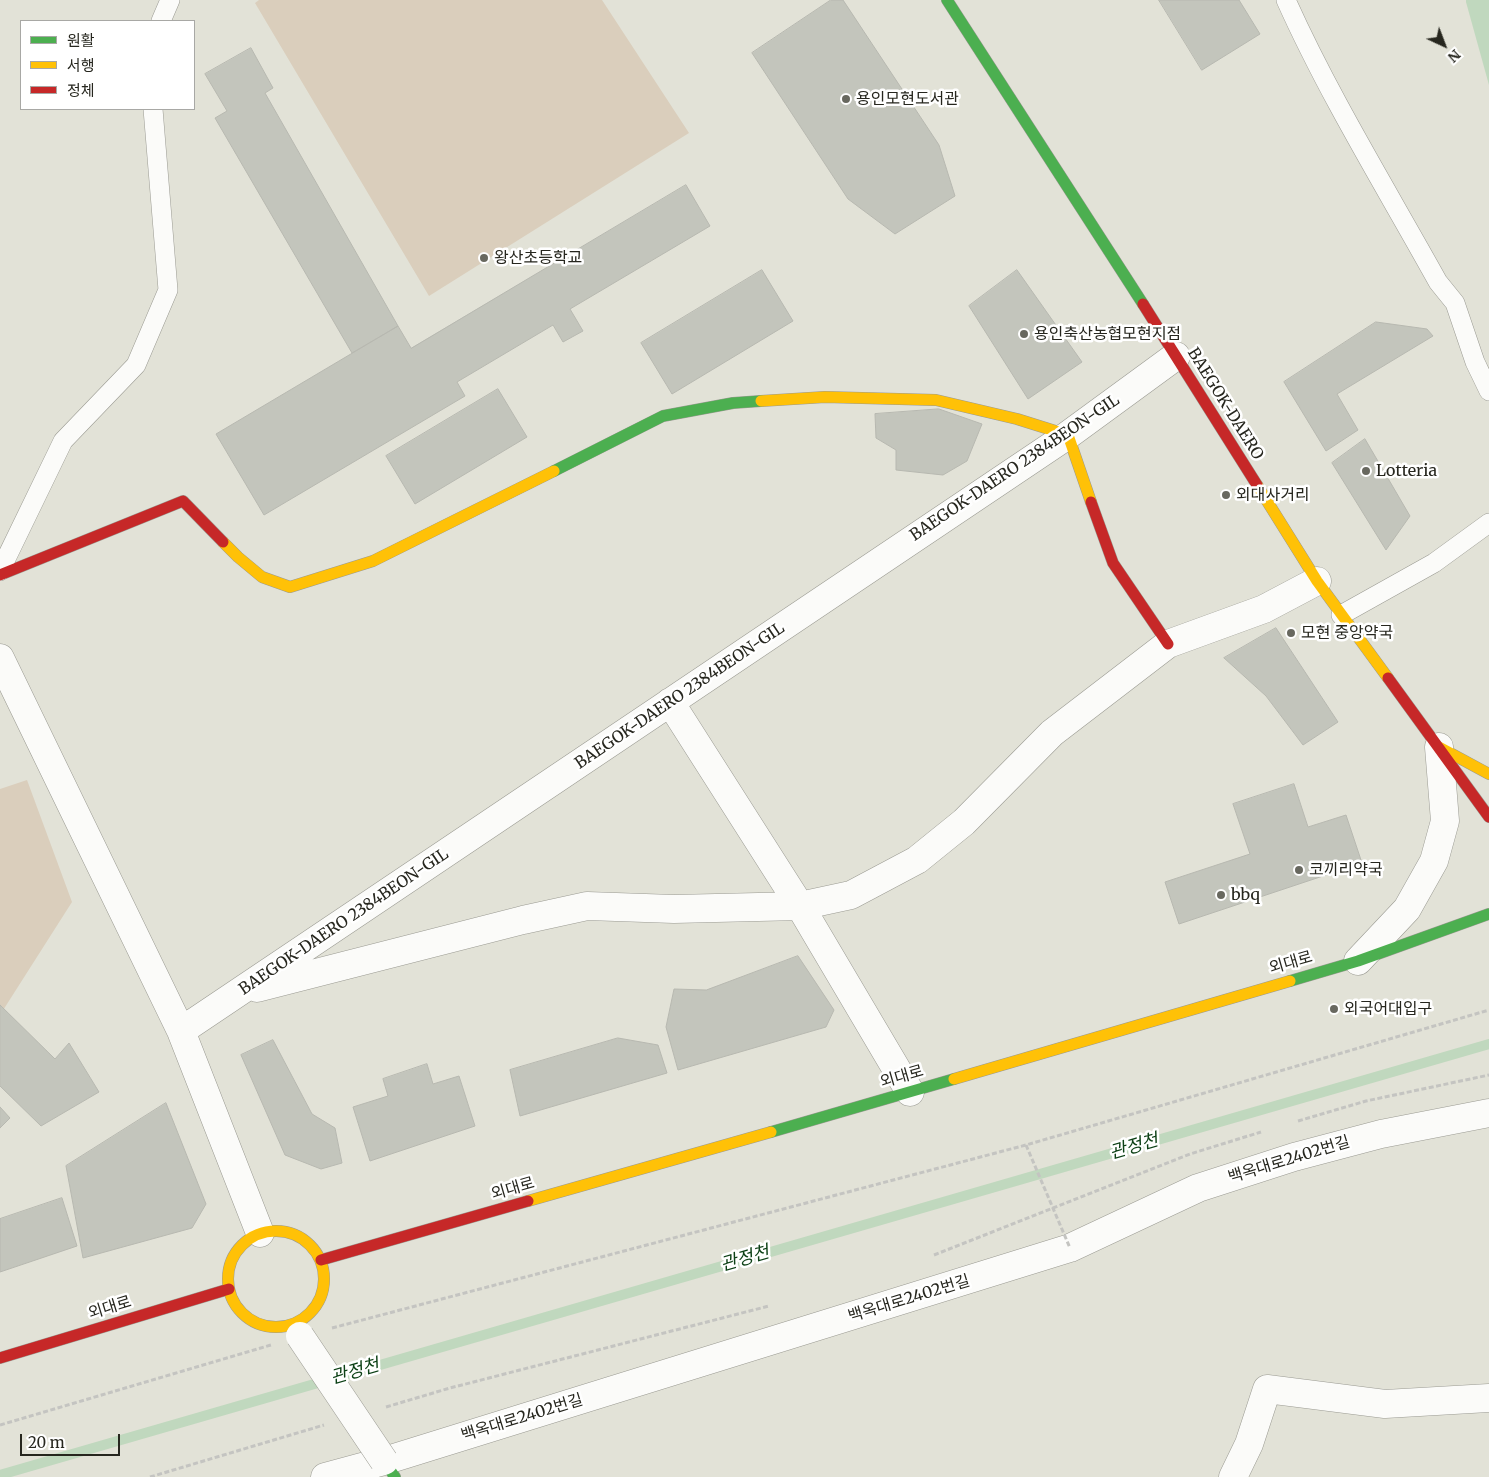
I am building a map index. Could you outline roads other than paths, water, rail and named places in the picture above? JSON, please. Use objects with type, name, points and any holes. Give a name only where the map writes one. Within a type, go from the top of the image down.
[{"type":"street","name":"BAEGOK-DAERO","points":[[947,0],[1176,356],[1316,581],[1489,817]]},
{"type":"street","name":"BAEGOK-DAERO 2384BEON-GIL","points":[[180,1031],[238,994],[1068,435],[1176,356]]},
{"type":"street","points":[[0,575],[183,501],[238,557],[262,577],[290,587],[373,561],[663,416],[733,403],[825,397],[936,400],[1017,419],[1068,435],[1113,563],[1168,644]]},
{"type":"street","points":[[238,994],[513,923],[587,906],[674,909],[800,906],[851,895],[916,860],[964,822],[1052,733],[1168,644],[1264,609],[1316,581]]},
{"type":"street","points":[[0,658],[180,1031],[260,1233]]},
{"type":"street","points":[[670,702],[800,906],[910,1092]]},
{"type":"street","points":[[1439,748],[1489,774]]},
{"type":"street","points":[[1358,961],[1407,909],[1434,861],[1445,821],[1439,748]]},
{"type":"street","name":"외대로","points":[[321,1260],[910,1092],[1358,961],[1489,914]]},
{"type":"street","name":"백옥대로2402번길","points":[[325,1477],[390,1469],[1070,1248],[1198,1188],[1294,1157],[1381,1134],[1489,1113]]},
{"type":"street","points":[[297,1330],[322,1296],[325,1281],[324,1266],[317,1252],[307,1241],[295,1234],[280,1230],[260,1233],[249,1238],[237,1249],[229,1264],[227,1281],[231,1298],[240,1312],[253,1322],[269,1327],[286,1327],[297,1330],[390,1469]]},
{"type":"street","name":"외대로","points":[[0,1358],[229,1289]]},
{"type":"street","points":[[1234,1477],[1249,1444],[1268,1388],[1385,1404],[1489,1398]]},
{"type":"lane","points":[[161,20],[170,0]]},
{"type":"lane","points":[[1286,0],[1299,29],[1355,133],[1438,282],[1455,303],[1475,362],[1489,391]]},
{"type":"lane","points":[[0,571],[63,442],[136,365],[168,290],[153,110]]},
{"type":"lane","points":[[1341,615],[1434,563],[1489,523]]},
{"type":"waterway","name":"관정천","points":[[0,1475],[1489,1044]]},
{"type":"place","name":"용인모현도서관","points":[[846,99]]},
{"type":"place","name":"왕산초등학교","points":[[484,258]]},
{"type":"place","name":"용인축산농협모현지점","points":[[1024,334]]},
{"type":"place","name":"Lotteria","points":[[1366,471]]},
{"type":"place","name":"외대사거리","points":[[1226,495]]},
{"type":"place","name":"모현 중앙약국","points":[[1291,633]]},
{"type":"place","name":"코끼리약국","points":[[1299,870]]},
{"type":"place","name":"bbq","points":[[1221,895]]},
{"type":"place","name":"외국어대입구","points":[[1334,1009]]}]
